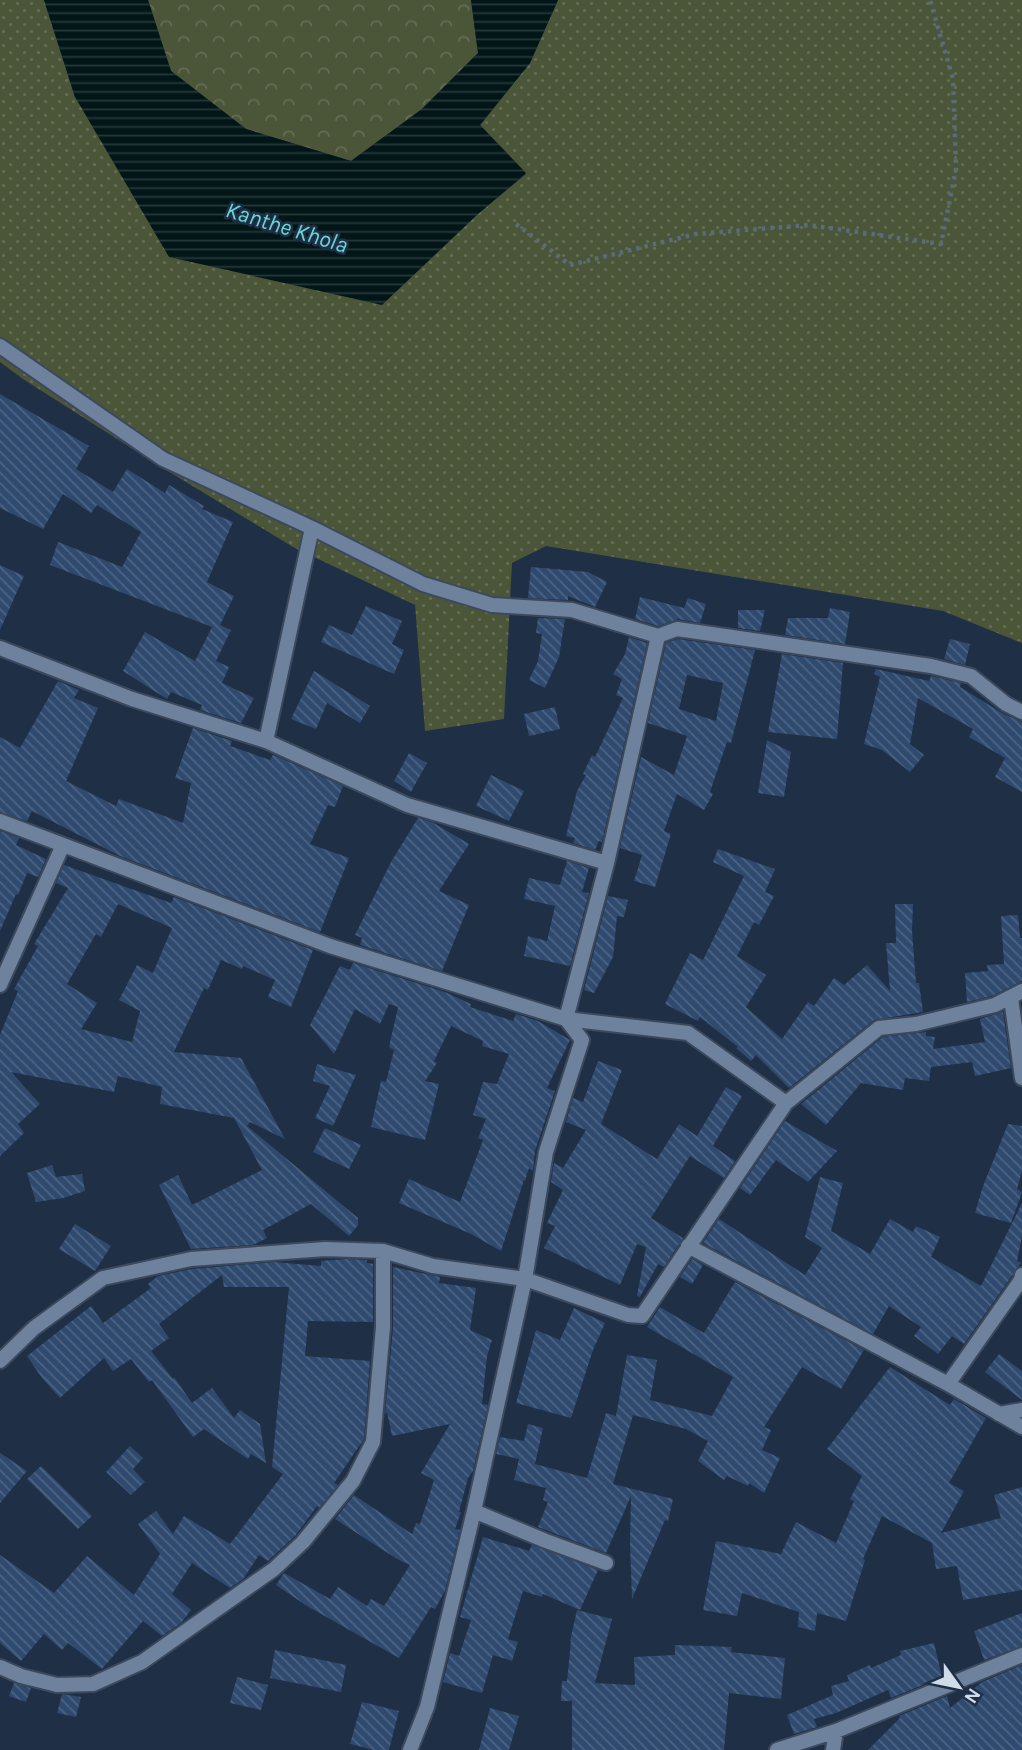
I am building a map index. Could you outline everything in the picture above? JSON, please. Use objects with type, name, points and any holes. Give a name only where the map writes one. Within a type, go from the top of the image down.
[{"type":"street","points":[[0,346],[163,459],[312,528],[423,584],[492,606],[572,610],[657,636],[677,629],[931,666],[971,676],[1006,704],[1022,712]]},
{"type":"street","points":[[266,741],[312,528]]},
{"type":"street","points":[[566,1019],[607,863],[657,636]]},
{"type":"street","points":[[0,648],[132,699],[266,741],[407,805],[607,863]]},
{"type":"street","points":[[0,821],[330,946],[566,1019],[688,1033],[786,1103]]},
{"type":"street","points":[[0,985],[63,845]]},
{"type":"street","points":[[0,1361],[34,1328],[103,1278],[191,1259],[325,1249],[383,1251],[433,1266],[525,1279],[628,1315],[642,1316],[786,1103],[879,1028],[916,1024],[995,1005],[1017,995],[1022,1078]]},
{"type":"street","points":[[410,1750],[427,1707],[474,1511],[525,1279],[546,1152],[582,1040],[566,1019]]},
{"type":"street","points":[[688,1246],[948,1384],[1022,1427]]},
{"type":"street","points":[[0,1667],[21,1676],[57,1685],[93,1684],[142,1662],[274,1569],[303,1542],[353,1481],[373,1442],[383,1327],[383,1251]]},
{"type":"street","points":[[948,1384],[1022,1275]]},
{"type":"street","points":[[999,1414],[1022,1410]]},
{"type":"street","points":[[474,1511],[606,1563]]},
{"type":"street","points":[[777,1750],[836,1731],[1022,1655]]},
{"type":"street","points":[[834,1750],[836,1731]]},
{"type":"path","points":[[516,224],[570,265],[696,234],[809,226],[941,244],[956,169],[953,79],[930,0]]},
{"type":"green space","points":[[0,0],[44,0],[75,97],[478,214],[526,174],[480,125],[530,63],[558,0],[1022,0],[1022,643],[943,611],[546,546],[512,563],[504,719],[425,731],[415,605],[293,547],[158,465],[0,362]]},
{"type":"green space","points":[[148,0],[471,0],[478,53],[422,109],[351,161],[246,129],[171,71]]},
{"type":"water","name":"Kanthe Khola","points":[[44,0],[148,0],[171,71],[246,129],[351,161],[422,109],[478,53],[471,0],[558,0],[530,63],[480,125],[526,173],[478,214],[382,305],[169,257],[75,97]]},
{"type":"building","points":[[0,394],[89,446],[76,469],[113,492],[127,469],[165,493],[169,485],[204,506],[202,509],[233,522],[207,582],[234,596],[220,625],[231,630],[216,661],[229,667],[222,683],[254,698],[241,723],[200,710],[202,705],[171,692],[167,699],[123,671],[145,632],[195,661],[212,627],[50,565],[58,542],[122,567],[141,532],[97,505],[91,513],[63,494],[43,529],[0,508]]},
{"type":"building","points":[[0,565],[24,576],[0,630]]},
{"type":"building","points":[[531,567],[588,572],[607,582],[595,607],[568,596],[568,600],[528,598]]},
{"type":"building","points":[[640,597],[684,608],[688,598],[706,604],[700,623],[678,619],[658,626],[635,619]]},
{"type":"building","points":[[366,606],[402,621],[392,644],[404,650],[394,674],[321,642],[329,625],[352,635]]},
{"type":"building","points":[[830,608],[850,612],[845,644],[785,635],[788,618],[828,618]]},
{"type":"building","points":[[738,610],[765,610],[760,631],[738,628]]},
{"type":"building","points":[[538,618],[565,619],[559,657],[545,688],[529,680],[538,661],[542,634],[536,633]]},
{"type":"building","points":[[629,637],[647,643],[602,842],[599,841],[595,850],[573,843],[575,838],[566,836],[577,791],[586,775],[583,774],[592,755],[595,757],[623,698],[616,695],[622,679],[613,674],[625,654]]},
{"type":"building","points":[[678,639],[755,650],[731,743],[727,742],[710,792],[713,794],[704,810],[677,794],[664,831],[671,834],[655,887],[634,881],[642,855],[620,848],[641,757],[674,775],[687,736],[648,723],[666,643]],"holes":[[[687,675],[723,683],[716,721],[679,709]]]},
{"type":"building","points":[[950,639],[970,644],[965,665],[944,659]]},
{"type":"building","points":[[782,654],[843,663],[837,739],[768,732]]},
{"type":"building","points":[[876,669],[929,681],[931,676],[961,683],[960,687],[1022,722],[1022,792],[995,777],[1005,758],[969,737],[973,729],[918,698],[910,744],[924,755],[910,772],[882,750],[864,744],[880,677],[874,674]]},
{"type":"building","points":[[314,671],[370,706],[360,723],[327,703],[316,729],[291,719]]},
{"type":"building","points":[[58,681],[79,690],[74,698],[98,708],[66,781],[116,806],[119,799],[183,823],[191,783],[175,778],[193,728],[232,741],[230,746],[270,760],[273,755],[276,756],[343,786],[335,807],[328,805],[310,844],[349,858],[320,932],[120,856],[32,811],[27,821],[0,812],[0,737],[20,748]]},
{"type":"building","points":[[555,707],[560,729],[529,736],[524,714]]},
{"type":"building","points":[[767,740],[791,752],[784,797],[758,793]]},
{"type":"building","points":[[409,753],[427,763],[411,792],[394,781]]},
{"type":"building","points":[[491,775],[524,791],[509,821],[476,806]]},
{"type":"building","points":[[418,818],[432,822],[469,844],[439,891],[469,905],[442,971],[360,945],[362,938],[355,935],[391,862]]},
{"type":"building","points":[[0,831],[19,838],[16,845],[46,859],[38,877],[27,873],[0,931]]},
{"type":"building","points":[[718,849],[775,869],[765,892],[774,896],[759,925],[754,922],[737,956],[766,975],[746,1007],[782,1039],[808,1002],[814,1006],[834,978],[844,985],[867,965],[890,991],[886,943],[896,943],[895,904],[913,904],[916,983],[919,983],[923,1012],[874,1020],[789,1088],[756,1055],[751,1061],[736,1048],[738,1047],[700,1017],[698,1021],[665,1004],[690,953],[703,960],[744,876],[713,862]]},
{"type":"building","points":[[567,861],[589,868],[582,892],[589,893],[570,966],[524,956],[528,936],[547,941],[555,906],[524,899],[529,878],[560,885]]},
{"type":"building","points":[[64,865],[171,903],[174,897],[313,950],[291,1007],[268,997],[275,980],[221,960],[208,990],[204,988],[174,1052],[241,1058],[285,1139],[250,1122],[247,1126],[358,1218],[358,1225],[349,1236],[311,1204],[263,1230],[267,1238],[253,1245],[191,1249],[159,1185],[178,1175],[192,1205],[262,1170],[234,1118],[160,1104],[162,1087],[118,1076],[114,1092],[11,1072],[40,1104],[18,1124],[24,1133],[0,1156],[0,1035],[18,991],[14,989],[38,946],[34,944],[68,888],[56,883]],"holes":[[[118,904],[172,928],[153,973],[137,965],[119,1000],[140,1011],[132,1042],[81,1029],[97,1003],[67,984],[96,934],[101,937]]]},
{"type":"building","points":[[608,896],[628,900],[624,917],[617,916],[613,957],[594,993],[584,990]]},
{"type":"building","points":[[1018,915],[1022,938],[1022,981],[992,996],[967,1002],[965,973],[988,971],[987,965],[1004,964],[1001,916]]},
{"type":"building","points":[[353,963],[445,992],[471,1004],[470,1007],[513,1021],[516,1014],[538,1021],[570,1040],[547,1088],[555,1091],[535,1151],[533,1171],[529,1168],[524,1180],[501,1251],[471,1234],[399,1203],[409,1179],[460,1202],[483,1140],[478,1138],[486,1119],[473,1115],[483,1082],[497,1084],[509,1054],[482,1046],[483,1041],[451,1026],[434,1061],[437,1063],[425,1081],[439,1084],[425,1140],[371,1127],[381,1081],[386,1082],[394,1050],[389,1047],[398,1007],[389,1004],[380,1024],[355,1009],[334,1054],[310,1025],[340,966],[350,970]]},
{"type":"building","points":[[1003,1012],[1011,1068],[975,1076],[972,1062],[931,1067],[929,1081],[905,1078],[903,1090],[861,1083],[826,1125],[801,1104],[883,1037],[926,1032],[926,1036],[935,1037],[933,1049],[985,1042],[980,1019]]},
{"type":"building","points":[[598,1061],[622,1070],[601,1124],[657,1159],[679,1124],[697,1136],[726,1087],[742,1096],[713,1146],[735,1161],[724,1178],[690,1156],[651,1218],[683,1238],[664,1267],[658,1264],[640,1297],[637,1296],[646,1247],[637,1244],[620,1285],[544,1248],[555,1226],[547,1223],[563,1190],[551,1182],[554,1163],[563,1168],[586,1130],[566,1122],[573,1098],[583,1102]]},
{"type":"building","points":[[317,1064],[356,1075],[333,1126],[315,1118],[330,1086],[313,1081]]},
{"type":"building","points":[[785,1121],[837,1151],[808,1182],[776,1160],[750,1195],[740,1188]]},
{"type":"building","points":[[1008,1124],[1022,1126],[1022,1171],[1017,1189],[1022,1192],[1011,1223],[975,1213]]},
{"type":"building","points":[[325,1128],[361,1145],[349,1169],[313,1152]]},
{"type":"building","points":[[52,1165],[56,1177],[82,1174],[85,1191],[36,1202],[27,1173]]},
{"type":"building","points":[[820,1177],[843,1183],[831,1231],[870,1254],[890,1219],[913,1232],[916,1226],[940,1237],[931,1257],[981,1286],[1022,1203],[1022,1236],[1017,1261],[1021,1263],[964,1344],[952,1336],[938,1354],[914,1336],[921,1327],[889,1306],[873,1334],[703,1243],[719,1219],[805,1275],[822,1248],[805,1237]]},
{"type":"building","points":[[75,1224],[111,1246],[95,1271],[59,1249]]},
{"type":"building","points":[[692,1259],[703,1265],[692,1284],[680,1277]]},
{"type":"building","points":[[367,1260],[367,1263],[373,1264],[373,1322],[308,1321],[305,1356],[370,1361],[364,1439],[334,1483],[338,1485],[319,1508],[317,1506],[296,1535],[268,1561],[259,1555],[243,1579],[230,1588],[192,1563],[172,1594],[191,1610],[181,1623],[162,1636],[143,1621],[102,1669],[68,1643],[62,1650],[44,1634],[21,1661],[0,1643],[0,1555],[54,1593],[87,1556],[134,1595],[160,1554],[138,1524],[156,1511],[173,1534],[184,1516],[230,1544],[283,1474],[272,1467],[289,1287],[224,1287],[222,1275],[159,1324],[169,1338],[151,1351],[192,1403],[212,1388],[234,1418],[240,1410],[260,1424],[266,1463],[251,1454],[248,1459],[204,1429],[193,1437],[152,1380],[149,1382],[131,1359],[113,1371],[104,1358],[60,1398],[27,1356],[91,1306],[103,1323],[151,1288],[148,1284],[158,1276],[192,1269],[274,1262],[321,1266],[321,1261]]},
{"type":"building","points":[[393,1267],[440,1277],[439,1283],[476,1288],[470,1330],[492,1340],[487,1356],[482,1404],[488,1405],[473,1471],[468,1478],[455,1529],[460,1530],[445,1591],[435,1609],[431,1607],[399,1658],[307,1606],[276,1585],[284,1573],[330,1599],[338,1587],[367,1606],[371,1599],[384,1606],[410,1565],[335,1519],[354,1495],[412,1534],[416,1523],[420,1524],[434,1480],[421,1473],[450,1424],[392,1436],[387,1412],[385,1414],[393,1328]]},
{"type":"building","points":[[735,1282],[864,1350],[841,1389],[802,1367],[764,1427],[771,1430],[762,1450],[780,1458],[764,1493],[749,1483],[748,1486],[727,1476],[724,1480],[698,1461],[708,1441],[686,1429],[633,1415],[613,1484],[673,1499],[668,1521],[665,1520],[632,1599],[631,1496],[606,1553],[538,1527],[548,1502],[543,1500],[546,1488],[514,1480],[519,1459],[496,1454],[500,1437],[524,1441],[528,1424],[543,1428],[535,1464],[587,1478],[606,1413],[616,1416],[627,1355],[657,1360],[650,1400],[712,1416],[733,1377],[647,1327],[660,1307],[704,1333]]},
{"type":"building","points":[[574,1308],[605,1323],[593,1350],[571,1418],[516,1403],[536,1330],[560,1340]]},
{"type":"building","points":[[999,1354],[1022,1371],[1022,1400],[985,1372]]},
{"type":"building","points":[[890,1367],[950,1405],[954,1399],[986,1418],[949,1483],[964,1491],[941,1533],[1001,1518],[994,1495],[1022,1487],[1022,1590],[963,1600],[957,1566],[936,1569],[932,1543],[882,1516],[863,1559],[865,1560],[846,1621],[817,1613],[815,1631],[798,1627],[799,1612],[742,1593],[737,1616],[703,1610],[716,1541],[781,1554],[796,1522],[836,1543],[854,1501],[850,1499],[862,1476],[827,1449]]},
{"type":"building","points":[[130,1446],[143,1458],[133,1469],[145,1482],[131,1495],[106,1472]]},
{"type":"building","points":[[0,1453],[27,1471],[0,1503]]},
{"type":"building","points":[[41,1466],[92,1516],[78,1529],[27,1479]]},
{"type":"building","points":[[483,1537],[529,1551],[532,1545],[598,1570],[580,1610],[543,1594],[542,1597],[523,1591],[508,1639],[518,1642],[512,1661],[493,1655],[482,1693],[443,1682],[450,1653],[459,1656],[471,1620],[460,1617]]},
{"type":"building","points":[[577,1610],[612,1619],[595,1683],[635,1685],[634,1657],[675,1655],[675,1645],[732,1647],[731,1652],[785,1658],[781,1699],[729,1693],[724,1750],[572,1750],[572,1701],[561,1701],[562,1681],[567,1681],[570,1641]]},
{"type":"building","points":[[1022,1613],[1022,1646],[984,1660],[974,1631]]},
{"type":"building","points":[[934,1643],[942,1677],[891,1698],[888,1690],[836,1713],[814,1719],[817,1727],[794,1734],[787,1715],[833,1695],[831,1686],[849,1681],[847,1675],[901,1655],[900,1651]]},
{"type":"building","points":[[275,1650],[346,1665],[341,1692],[270,1678]]},
{"type":"building","points":[[1022,1665],[1022,1750],[868,1750],[899,1716],[947,1696],[950,1708],[982,1682]]},
{"type":"building","points":[[237,1677],[268,1685],[261,1710],[230,1703]]},
{"type":"building","points":[[14,1683],[31,1688],[26,1702],[9,1696]]},
{"type":"building","points":[[62,1694],[81,1697],[76,1717],[57,1713]]},
{"type":"building","points":[[362,1702],[399,1711],[389,1750],[374,1750],[350,1744]]},
{"type":"building","points":[[490,1708],[519,1716],[509,1750],[479,1750]]}]
